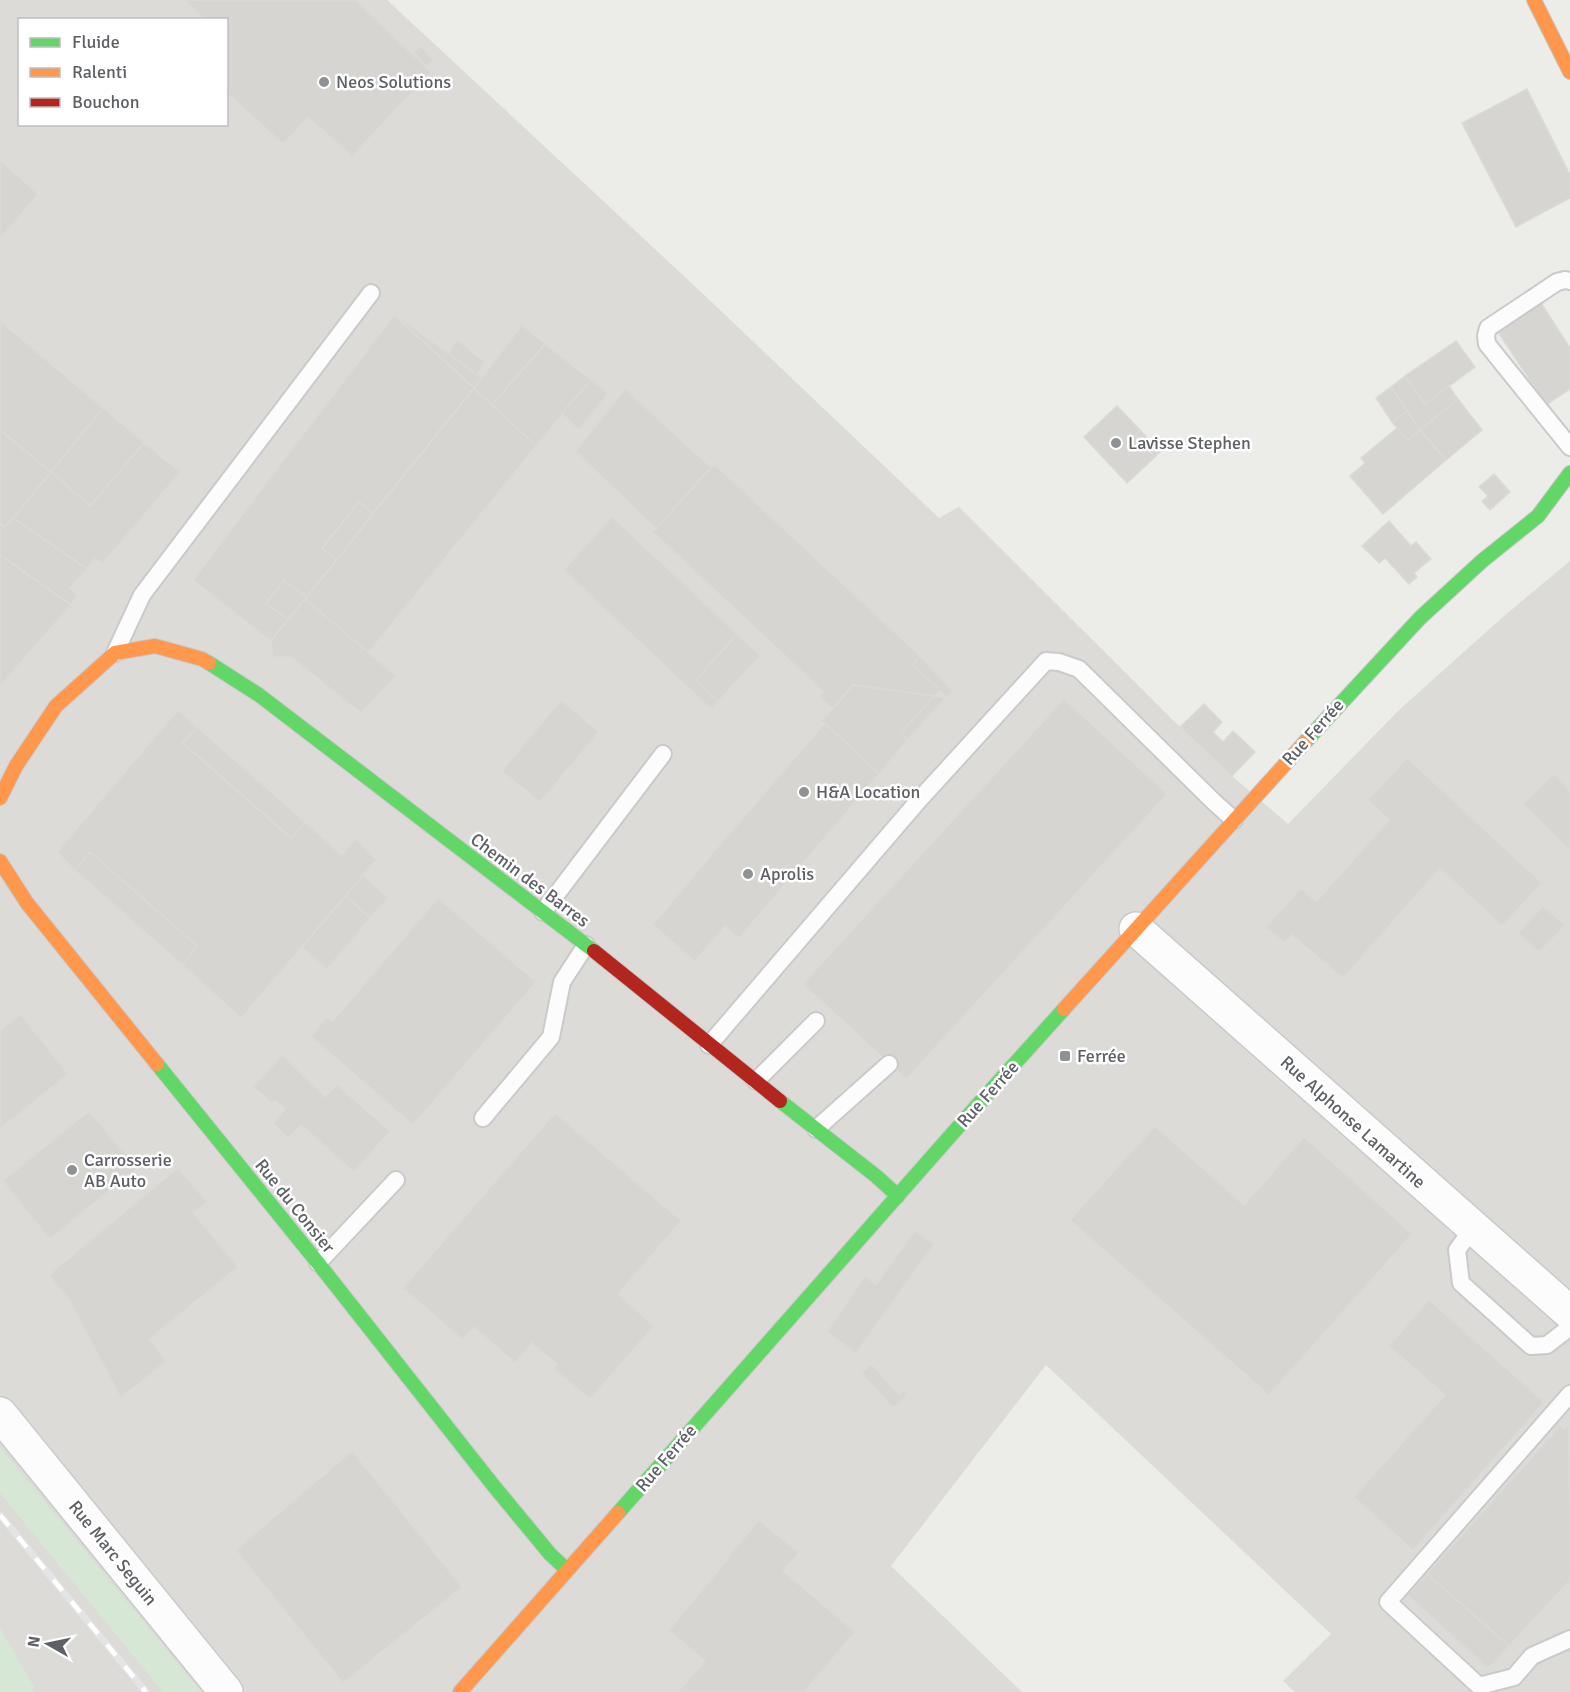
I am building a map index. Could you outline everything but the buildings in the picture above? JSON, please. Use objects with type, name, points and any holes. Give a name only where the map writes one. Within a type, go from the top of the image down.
[{"type":"street","points":[[1534,0],[1570,72]]},
{"type":"street","name":"Rue Ferrée","points":[[460,1692],[982,1100],[1365,675],[1420,618],[1482,561],[1538,516],[1570,473]]},
{"type":"street","name":"Rue Ferrée","points":[[1538,516],[1570,503]]},
{"type":"street","name":"Chemin des Barres","points":[[115,653],[155,646],[202,659],[259,695],[586,945],[898,1196]]},
{"type":"street","points":[[0,798],[16,766],[56,706],[115,653]]},
{"type":"street","name":"Rue du Consier","points":[[0,861],[27,903],[494,1485],[550,1554],[567,1570]]},
{"type":"street","name":"Rue Alphonse Lamartine","points":[[1136,929],[1570,1313]]},
{"type":"street","name":"Rue Marc Seguin","points":[[0,1414],[226,1692]]},
{"type":"lane","points":[[1567,439],[1487,344],[1486,336],[1488,328],[1557,282],[1570,281]]},
{"type":"lane","points":[[115,653],[142,595],[370,293]]},
{"type":"lane","points":[[709,1045],[919,800],[1046,661],[1059,662],[1079,669],[1234,820]]},
{"type":"lane","points":[[0,754],[16,766]]},
{"type":"lane","points":[[543,912],[663,754]]},
{"type":"lane","points":[[483,1118],[551,1036],[562,981],[586,945]]},
{"type":"lane","points":[[756,1081],[816,1021]]},
{"type":"lane","points":[[816,1129],[890,1064]]},
{"type":"lane","points":[[318,1263],[396,1180]]},
{"type":"lane","points":[[1473,1228],[1457,1250],[1461,1283],[1531,1346],[1547,1345],[1570,1326]]},
{"type":"lane","points":[[1570,1394],[1388,1602],[1479,1686],[1514,1677],[1532,1656],[1570,1639]]},
{"type":"shaded area","points":[[0,0],[387,0],[700,291],[939,518],[959,507],[1180,727],[1288,824],[1399,710],[1504,616],[1570,561],[1570,1692],[1295,1692],[1283,1681],[1331,1634],[1046,1365],[891,1566],[1022,1692],[0,1692]]},
{"type":"green space","points":[[0,1447],[201,1692],[163,1692],[0,1493]]},
{"type":"green space","points":[[0,1628],[34,1687],[32,1692],[0,1692]]},
{"type":"railway","points":[[0,1515],[146,1692]]},
{"type":"traffic: fast","points":[[1306,741],[1420,618],[1482,561],[1538,516],[1570,473]]},
{"type":"traffic: fast","points":[[209,663],[259,695],[594,951]]},
{"type":"traffic: fast","points":[[618,1513],[1064,1009]]},
{"type":"traffic: fast","points":[[157,1064],[493,1485],[550,1554],[567,1570]]},
{"type":"traffic: fast","points":[[780,1101],[898,1196]]},
{"type":"traffic: slow","points":[[1534,0],[1570,72]]},
{"type":"traffic: slow","points":[[0,798],[16,766],[56,706],[115,653],[155,646],[209,663]]},
{"type":"traffic: slow","points":[[1064,1009],[1306,741]]},
{"type":"traffic: slow","points":[[0,861],[27,903],[157,1064]]},
{"type":"traffic: slow","points":[[460,1692],[618,1513]]},
{"type":"traffic: jam","points":[[594,951],[780,1101]]},
{"type":"place","name":"Neos Solutions","points":[[324,82]]},
{"type":"place","name":"Lavisse Stephen","points":[[1116,443]]},
{"type":"place","name":"H&A Location","points":[[804,792]]},
{"type":"place","name":"Aprolis","points":[[748,874]]},
{"type":"place","name":"Ferrée","points":[[1065,1056]]},
{"type":"place","name":"Carrosserie AB Auto","points":[[72,1170]]}]
